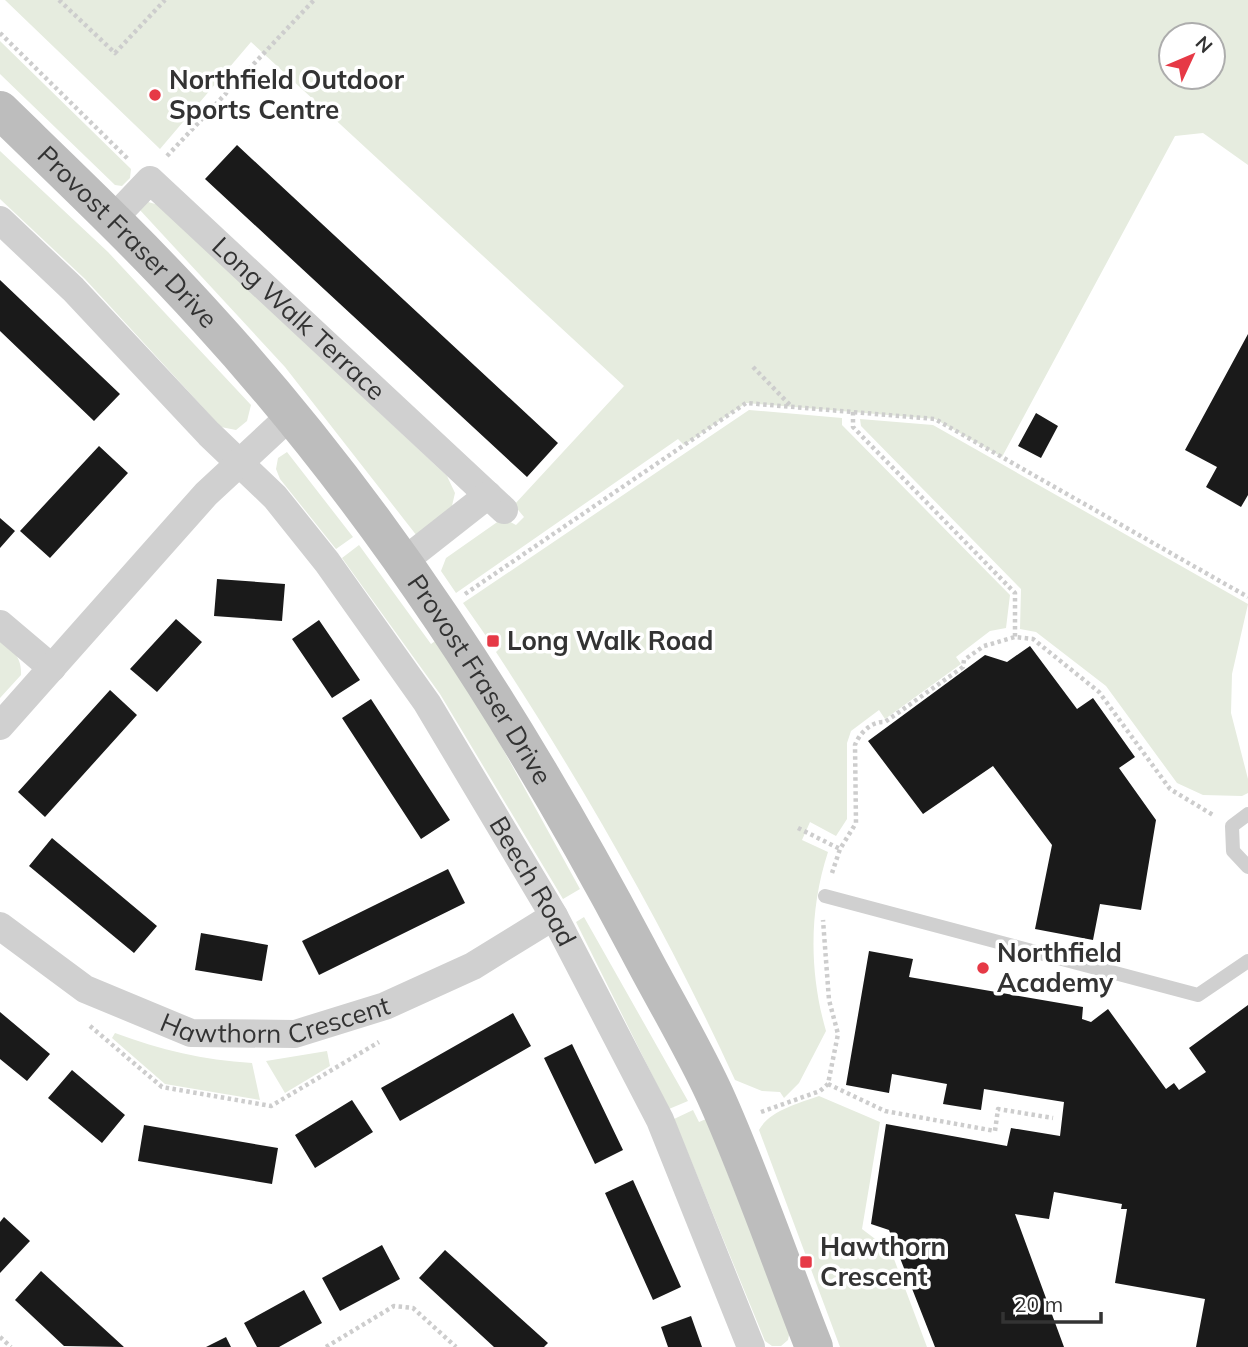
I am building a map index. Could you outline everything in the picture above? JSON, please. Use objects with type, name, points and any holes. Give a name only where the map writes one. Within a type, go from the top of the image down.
[{"type":"street","name":"Provost Fraser Drive","points":[[0,110],[113,219],[208,318],[290,415],[404,561],[502,709],[605,887],[727,1124],[814,1347]]},
{"type":"street","points":[[113,219],[150,180]]},
{"type":"street","name":"Long Walk Terrace","points":[[150,180],[496,503],[404,561]]},
{"type":"street","points":[[0,220],[73,289],[239,463]]},
{"type":"street","points":[[0,726],[206,494],[290,415]]},
{"type":"street","name":"Beech Road","points":[[239,463],[275,497],[327,562],[428,703],[554,916],[660,1120],[751,1347]]},
{"type":"street","points":[[0,624],[52,668]]},
{"type":"street","name":"Hawthorn Crescent","points":[[0,926],[85,989],[191,1033],[295,1034],[385,1006],[473,967],[554,916]]},
{"type":"lane","points":[[1248,814],[1232,826],[1233,851],[1248,867]]},
{"type":"lane","points":[[825,896],[1198,995],[1248,961]]},
{"type":"path","points":[[59,0],[115,53],[165,0]]},
{"type":"path","points":[[0,33],[150,180],[159,164],[216,100],[314,0]]},
{"type":"path","points":[[753,367],[793,407]]},
{"type":"path","points":[[456,600],[746,403],[935,419],[1248,597]]},
{"type":"path","points":[[853,412],[853,427],[1015,593],[1015,637]]},
{"type":"path","points":[[727,1124],[820,1091],[828,1083],[838,1034],[829,1000],[822,933],[825,896],[840,849],[856,823],[855,745],[859,734],[879,722],[885,722],[963,667],[964,660],[984,646],[1015,637],[1033,639],[1099,692],[1170,789],[1232,826]]},
{"type":"path","points":[[798,828],[840,849]]},
{"type":"path","points":[[828,1083],[885,1111],[995,1131],[998,1109],[1053,1118]]},
{"type":"path","points":[[326,1347],[394,1306],[413,1308],[456,1347]]},
{"type":"path","points":[[0,1337],[11,1347]]},
{"type":"shaded area","points":[[5,0],[1248,0],[1248,165],[1203,133],[1175,136],[1002,457],[935,419],[746,403],[684,445],[678,439],[456,593],[441,571],[446,558],[503,518],[516,525],[524,517],[514,505],[624,386],[251,42],[160,149]]},
{"type":"shaded area","points":[[0,41],[131,169],[130,178],[122,186],[115,185],[0,74]]},
{"type":"shaded area","points":[[0,151],[108,252],[251,405],[247,421],[236,430],[221,427],[85,279],[0,199]]},
{"type":"shaded area","points":[[148,202],[159,205],[447,476],[455,493],[451,510],[417,536],[285,367],[139,209]]},
{"type":"shaded area","points":[[749,410],[842,418],[842,425],[1010,595],[1006,628],[990,631],[956,657],[961,664],[885,719],[879,710],[851,731],[847,743],[847,819],[836,836],[810,822],[802,840],[828,852],[817,896],[814,941],[816,986],[826,1031],[799,1083],[784,1098],[780,1092],[762,1091],[735,1080],[653,915],[562,756],[496,652],[501,647],[491,632],[486,636],[463,603]]},
{"type":"shaded area","points":[[860,419],[933,425],[1248,604],[1232,674],[1231,713],[1248,779],[1248,793],[1242,796],[1203,795],[1177,783],[1106,686],[1036,632],[1020,629],[1021,589],[861,426]]},
{"type":"shaded area","points":[[287,452],[353,537],[336,549],[280,479],[276,469],[278,458]]},
{"type":"shaded area","points":[[359,545],[431,644],[438,639],[477,702],[580,889],[563,899],[440,694],[342,558]]},
{"type":"shaded area","points":[[0,639],[18,659],[21,675],[0,698]]},
{"type":"shaded area","points":[[584,917],[688,1101],[669,1109],[576,922]]},
{"type":"shaded area","points":[[115,1033],[182,1053],[252,1063],[260,1100],[165,1084],[112,1038]]},
{"type":"shaded area","points":[[327,1051],[330,1066],[285,1093],[266,1061]]},
{"type":"shaded area","points":[[819,1096],[880,1122],[862,1229],[891,1251],[927,1347],[840,1347],[759,1130],[777,1113]]},
{"type":"shaded area","points":[[693,1110],[699,1122],[706,1119],[790,1330],[788,1340],[781,1346],[772,1346],[765,1341],[674,1119]]},
{"type":"building","points":[[237,145],[558,443],[527,477],[205,179]]},
{"type":"building","points":[[0,280],[120,394],[94,421],[0,331]]},
{"type":"building","points":[[1248,334],[1248,495],[1241,507],[1206,487],[1217,467],[1185,450]]},
{"type":"building","points":[[1036,413],[1058,426],[1041,458],[1018,446]]},
{"type":"building","points":[[99,446],[128,473],[50,558],[20,531]]},
{"type":"building","points":[[0,518],[15,531],[0,548]]},
{"type":"building","points":[[217,579],[285,584],[282,621],[214,616]]},
{"type":"building","points":[[176,619],[202,642],[157,692],[130,669]]},
{"type":"building","points":[[319,620],[360,680],[332,698],[292,639]]},
{"type":"building","points":[[1030,646],[1077,709],[1093,698],[1135,757],[1119,768],[1156,820],[1141,910],[1100,904],[1093,940],[1035,929],[1052,845],[993,766],[923,814],[868,741],[985,655],[1007,662]]},
{"type":"building","points":[[110,690],[137,715],[45,817],[18,792]]},
{"type":"building","points":[[371,699],[450,820],[421,839],[342,718]]},
{"type":"building","points":[[52,838],[157,926],[134,953],[29,866]]},
{"type":"building","points":[[448,869],[465,903],[319,975],[302,941]]},
{"type":"building","points":[[201,933],[268,945],[262,981],[195,970]]},
{"type":"building","points":[[869,951],[913,959],[909,977],[1083,1007],[1082,1019],[1091,1022],[1108,1009],[1166,1089],[1174,1083],[1179,1090],[1206,1072],[1189,1048],[1248,1005],[1248,1347],[1196,1347],[1205,1299],[1115,1283],[1127,1209],[1121,1209],[1122,1204],[1054,1192],[1049,1219],[1015,1214],[1064,1347],[935,1347],[889,1230],[871,1224],[886,1124],[1007,1146],[1011,1128],[1060,1136],[1064,1102],[984,1089],[981,1110],[943,1104],[947,1084],[892,1074],[889,1093],[846,1085]]},
{"type":"building","points":[[0,1012],[50,1054],[27,1081],[0,1059]]},
{"type":"building","points":[[513,1013],[531,1046],[400,1121],[381,1088]]},
{"type":"building","points":[[572,1044],[623,1150],[595,1164],[544,1058]]},
{"type":"building","points":[[72,1070],[125,1115],[102,1143],[48,1098]]},
{"type":"building","points":[[352,1100],[373,1132],[315,1168],[295,1135]]},
{"type":"building","points":[[144,1125],[278,1148],[272,1184],[138,1161]]},
{"type":"building","points":[[633,1180],[681,1287],[653,1300],[605,1193]]},
{"type":"building","points":[[4,1217],[30,1241],[0,1273],[0,1222]]},
{"type":"building","points":[[382,1245],[400,1279],[340,1311],[322,1278]]},
{"type":"building","points":[[445,1250],[548,1343],[544,1347],[494,1347],[419,1278]]},
{"type":"building","points":[[41,1271],[124,1347],[64,1346],[15,1300]]},
{"type":"building","points":[[304,1290],[322,1323],[279,1347],[257,1347],[244,1323]]},
{"type":"building","points":[[691,1316],[702,1347],[668,1347],[661,1327]]},
{"type":"building","points":[[226,1337],[231,1347],[206,1347]]},
{"type":"place","name":"Northfield Outdoor Sports Centre","points":[[155,95]]},
{"type":"place","name":"Long Walk Road","points":[[493,641]]},
{"type":"place","name":"Northfield Academy","points":[[983,968]]},
{"type":"place","name":"Hawthorn Crescent","points":[[806,1262]]}]
